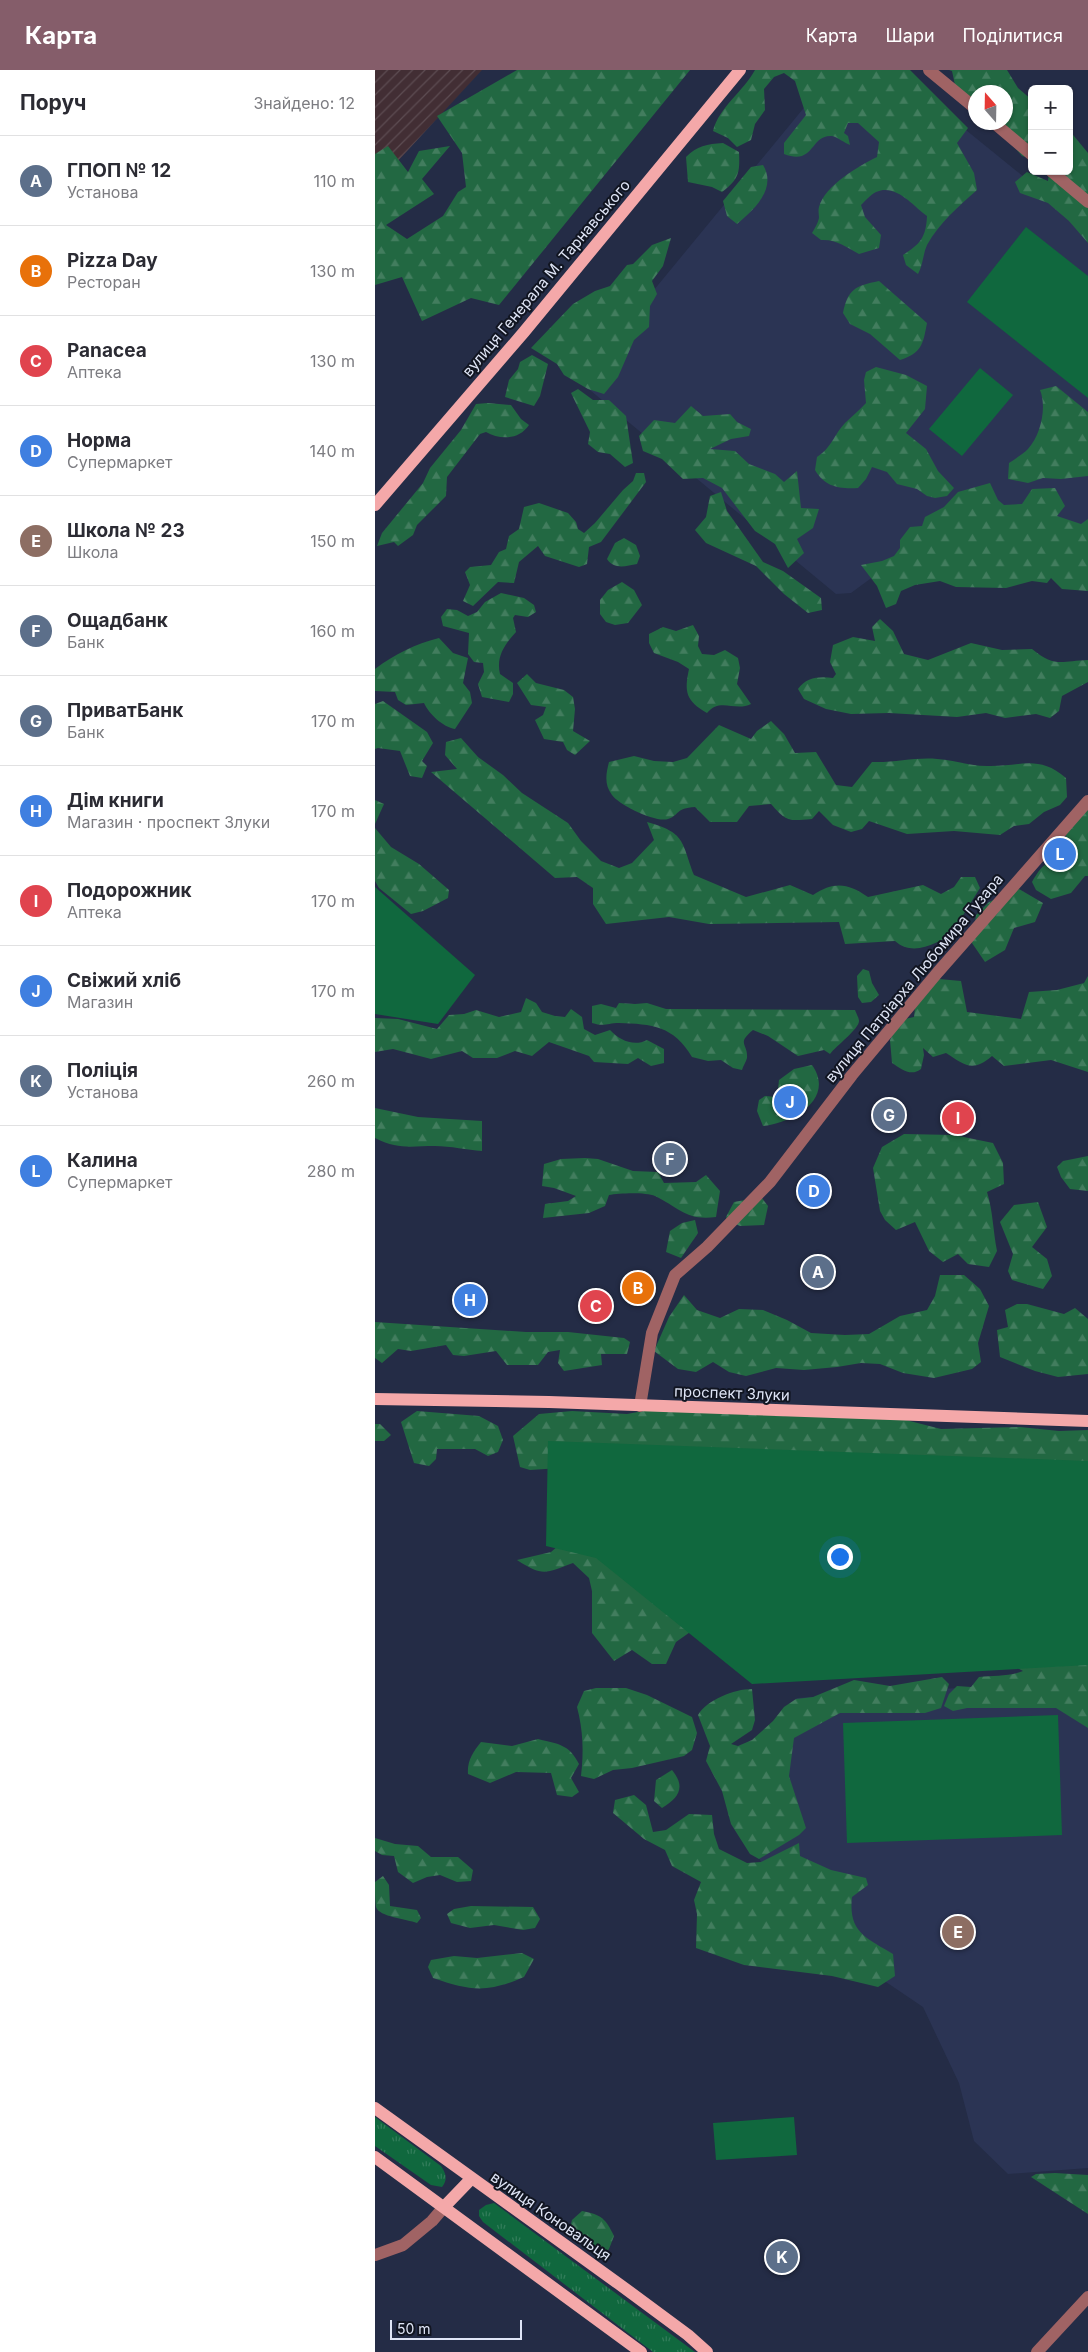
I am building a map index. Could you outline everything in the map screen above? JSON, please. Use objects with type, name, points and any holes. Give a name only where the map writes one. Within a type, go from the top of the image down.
[{"type":"main road","name":"вулиця Генерала М. Тарнавського","points":[[375,505],[525,332],[740,70]]},
{"type":"main road","name":"проспект Злуки","points":[[375,1399],[549,1402],[1088,1422]]},
{"type":"main road","name":"вулиця Коновальця","points":[[375,2108],[619,2284],[707,2352]]},
{"type":"main road","points":[[375,2157],[641,2352]]},
{"type":"main road","points":[[444,2207],[471,2179]]},
{"type":"street","points":[[929,70],[968,102]]},
{"type":"street","points":[[1002,130],[1028,152]]},
{"type":"street","points":[[1056,175],[1088,202]]},
{"type":"street","name":"вулиця Патріарха Любомира Гузара","points":[[640,1406],[652,1334],[675,1275],[707,1247],[770,1182],[864,1061],[1088,801]]},
{"type":"street","points":[[375,2255],[403,2245],[432,2221],[444,2207]]},
{"type":"street","points":[[1037,2352],[1088,2297]]},
{"type":"shaded area","points":[[375,70],[482,70],[396,163],[375,182]]},
{"type":"shaded area","points":[[835,70],[892,70],[1088,229],[1088,532],[942,526],[851,593],[836,594],[579,381]]},
{"type":"shaded area","points":[[1088,1680],[1088,2168],[1008,2174],[974,2141],[959,2083],[923,2007],[886,1982],[769,1882],[725,1774],[797,1698]]},
{"type":"green space","points":[[517,70],[690,70],[499,305],[471,298],[422,321],[402,277],[375,285],[375,154],[388,146],[408,172],[419,151],[450,146],[422,179],[434,194],[386,225],[407,239],[443,216],[458,192],[466,187],[462,153],[437,116]]},
{"type":"green space","points":[[755,70],[910,70],[968,128],[957,143],[974,173],[977,190],[937,229],[927,245],[918,274],[906,265],[903,255],[921,240],[927,216],[897,193],[883,190],[876,192],[861,205],[865,217],[881,235],[879,248],[859,254],[836,242],[821,240],[812,233],[819,220],[819,207],[822,199],[828,191],[843,177],[877,157],[879,142],[858,123],[848,123],[844,133],[848,136],[850,145],[832,136],[820,140],[807,153],[801,156],[794,157],[784,154],[784,143],[806,115],[795,81],[784,73],[774,77],[764,89],[765,110],[755,124],[751,140],[737,147],[728,138],[713,131],[720,114]]},
{"type":"green space","points":[[949,70],[1007,70],[1018,88],[1028,97],[1028,158],[1022,156],[1000,130],[1013,130],[1013,85],[968,85],[968,98],[955,85],[952,71]]},
{"type":"green space","points":[[1073,135],[1088,153],[1088,243],[1069,221],[1048,203],[1020,193],[1015,182],[1027,172],[1028,175],[1034,175],[1048,181],[1049,175],[1073,175]]},
{"type":"green space","points":[[723,143],[739,152],[739,170],[732,183],[722,192],[712,187],[688,182],[686,157],[694,150],[703,146]]},
{"type":"green space","points":[[763,165],[767,174],[766,190],[757,205],[737,224],[727,216],[723,201],[751,167]]},
{"type":"green space","points":[[1026,227],[1088,276],[1088,398],[967,302]]},
{"type":"green space","points":[[671,238],[663,266],[652,281],[657,294],[650,306],[649,327],[634,340],[618,377],[604,394],[588,389],[564,375],[557,364],[531,348],[573,304],[595,291],[610,286],[627,265],[633,264],[652,245]]},
{"type":"green space","points":[[879,281],[927,323],[920,347],[913,354],[900,360],[870,334],[850,324],[843,313],[847,299],[854,290]]},
{"type":"green space","points":[[532,355],[548,364],[540,396],[534,406],[505,397],[509,380],[518,369],[520,362]]},
{"type":"green space","points":[[876,367],[906,375],[927,386],[925,409],[906,433],[926,449],[938,471],[954,488],[947,496],[935,498],[927,496],[917,489],[897,484],[887,472],[872,467],[866,479],[858,488],[833,486],[823,480],[815,470],[817,457],[830,445],[845,423],[866,403],[864,380],[866,372]]},
{"type":"green space","points":[[980,368],[1013,395],[962,456],[929,429]]},
{"type":"green space","points":[[1056,386],[1088,412],[1088,476],[1061,479],[1043,478],[1028,483],[1008,479],[1009,463],[1028,449],[1039,429],[1043,412],[1040,390]]},
{"type":"green space","points":[[578,389],[593,400],[609,400],[626,416],[633,463],[625,467],[610,454],[598,452],[588,444],[590,432],[571,393]]},
{"type":"green space","points":[[476,404],[511,405],[521,419],[529,425],[520,434],[515,436],[503,437],[486,432],[480,434],[447,477],[446,496],[417,525],[413,535],[398,546],[394,542],[377,546],[382,533],[423,483],[430,468],[461,430]]},
{"type":"green space","points":[[691,406],[703,416],[730,414],[737,422],[751,429],[749,436],[731,439],[710,449],[735,451],[749,464],[775,474],[784,482],[797,471],[801,508],[819,509],[813,528],[797,539],[804,553],[788,568],[775,544],[755,531],[722,488],[703,478],[683,479],[662,459],[643,451],[639,436],[654,420],[675,423]]},
{"type":"green space","points":[[636,473],[644,473],[646,482],[601,542],[589,547],[587,564],[579,567],[545,556],[538,546],[519,562],[514,583],[498,582],[473,606],[463,601],[470,585],[465,572],[470,567],[491,565],[499,552],[506,549],[509,536],[519,529],[524,507],[539,503],[568,513],[576,522],[578,529],[584,533],[633,481]]},
{"type":"green space","points":[[990,483],[998,500],[1004,505],[1022,504],[1032,489],[1055,488],[1065,506],[1057,516],[1081,524],[1088,519],[1088,591],[1062,589],[1051,578],[1047,583],[1032,581],[1006,588],[956,587],[940,581],[915,585],[901,591],[896,604],[886,608],[877,586],[861,565],[882,561],[894,556],[900,548],[900,540],[910,527],[922,526],[925,517],[944,507],[958,492]]},
{"type":"green space","points":[[721,492],[727,511],[763,562],[783,571],[821,598],[822,610],[808,613],[784,594],[756,566],[706,543],[695,530],[706,517],[710,496]]},
{"type":"green space","points":[[624,538],[636,545],[640,556],[637,564],[613,565],[607,559],[615,543]]},
{"type":"green space","points":[[622,582],[634,590],[642,605],[628,623],[615,625],[606,622],[600,614],[600,600],[608,590]]},
{"type":"green space","points":[[501,593],[524,598],[534,605],[536,612],[528,617],[515,615],[513,618],[516,632],[500,657],[500,674],[513,683],[513,694],[509,702],[482,697],[478,684],[484,672],[483,663],[474,662],[468,654],[469,633],[443,626],[441,617],[447,609],[457,610],[468,616],[477,612],[485,602]]},
{"type":"green space","points":[[880,619],[893,631],[904,654],[928,660],[971,643],[1002,650],[1032,649],[1053,661],[1088,660],[1088,682],[1062,696],[1059,711],[1050,718],[1036,714],[1005,718],[986,713],[957,717],[889,713],[851,714],[826,709],[804,699],[798,689],[801,685],[818,677],[833,678],[836,674],[830,662],[833,645],[853,637],[875,641],[872,627]]},
{"type":"green space","points":[[693,625],[699,636],[698,646],[702,654],[714,655],[725,650],[738,658],[740,668],[737,684],[751,704],[739,707],[717,706],[707,713],[700,709],[688,695],[689,669],[678,662],[654,653],[649,643],[649,634],[663,627],[676,631]]},
{"type":"green space","points":[[439,638],[453,653],[468,658],[463,683],[470,692],[472,703],[455,729],[446,726],[437,719],[424,703],[406,705],[398,700],[395,692],[375,691],[375,669],[405,650]]},
{"type":"green space","points":[[527,674],[536,683],[564,690],[573,697],[575,709],[573,731],[590,741],[575,755],[567,750],[563,742],[544,739],[535,720],[543,715],[546,707],[531,705],[517,683]]},
{"type":"green space","points":[[383,701],[427,732],[433,743],[422,761],[427,766],[422,778],[410,776],[400,751],[375,749],[375,704]]},
{"type":"green space","points":[[771,721],[784,734],[795,753],[816,752],[836,785],[852,787],[872,762],[929,759],[981,766],[1028,763],[1046,766],[1066,778],[1067,797],[1060,805],[1044,812],[1029,824],[1014,826],[1000,835],[954,831],[907,834],[869,821],[862,829],[851,832],[833,825],[819,811],[812,819],[793,820],[785,817],[771,804],[749,806],[737,822],[710,822],[695,807],[681,810],[672,817],[662,820],[647,816],[622,804],[612,795],[608,787],[609,762],[634,756],[654,761],[673,762],[687,758],[719,725],[751,739],[757,731]]},
{"type":"green space","points":[[461,738],[478,757],[503,775],[522,793],[568,823],[581,841],[601,861],[619,868],[632,863],[654,840],[647,822],[669,830],[676,835],[684,846],[694,875],[746,897],[790,885],[813,895],[834,886],[854,889],[868,897],[923,885],[941,894],[954,887],[961,877],[975,877],[980,888],[960,920],[956,932],[934,944],[918,948],[902,946],[895,941],[845,944],[839,922],[709,924],[669,917],[606,924],[593,904],[593,888],[577,877],[555,878],[431,772],[457,769],[445,755],[446,742]]},
{"type":"green space","points":[[375,800],[384,804],[375,824]]},
{"type":"green space","points":[[1088,808],[1088,876],[1085,876],[1071,893],[1051,899],[1036,890],[1032,882],[1050,861],[1067,856],[1066,833],[1076,818]]},
{"type":"green space","points":[[375,828],[391,847],[419,864],[449,890],[448,898],[423,911],[411,914],[379,888],[375,881]]},
{"type":"green space","points":[[375,887],[475,975],[438,1024],[375,1014]]},
{"type":"green space","points":[[1019,889],[1043,903],[1035,922],[1014,928],[1005,950],[985,962],[972,943],[976,915],[989,902]]},
{"type":"green space","points":[[863,969],[869,971],[872,983],[879,995],[871,1002],[862,1003],[858,997],[857,976]]},
{"type":"green space","points":[[1088,976],[1088,1072],[1051,1060],[1004,1066],[992,1056],[974,1066],[964,1064],[946,1053],[933,1057],[923,1048],[924,1055],[921,1069],[917,1071],[906,1071],[892,1063],[890,1040],[900,1020],[914,1017],[915,1008],[939,979],[961,981],[967,1012],[1021,1019],[1029,992],[1057,990],[1084,983]]},
{"type":"green space","points":[[526,998],[536,1003],[542,1012],[555,1016],[565,1017],[571,1009],[582,1017],[584,1029],[595,1035],[610,1030],[618,1037],[632,1043],[647,1040],[664,1049],[664,1063],[651,1066],[638,1058],[628,1064],[594,1062],[589,1056],[549,1042],[532,1056],[515,1051],[497,1058],[473,1058],[462,1051],[431,1059],[393,1049],[375,1052],[375,1018],[398,1019],[437,1029],[449,1015],[464,1014],[476,1010],[499,1017],[521,1012]]},
{"type":"green space","points":[[619,1003],[647,1003],[666,1009],[855,1010],[859,1021],[855,1028],[830,1054],[824,1050],[798,1056],[768,1036],[753,1030],[744,1041],[747,1058],[742,1070],[733,1068],[721,1060],[708,1061],[692,1057],[678,1039],[670,1033],[652,1026],[619,1023],[600,1025],[592,1023],[592,1006],[601,1004],[616,1008]]},
{"type":"green space","points":[[812,1065],[818,1077],[819,1088],[815,1098],[798,1114],[786,1120],[763,1126],[757,1111],[759,1100],[765,1096],[777,1097],[779,1080],[794,1069]]},
{"type":"green space","points":[[375,1108],[418,1117],[482,1121],[482,1151],[441,1146],[405,1146],[383,1142],[375,1138]]},
{"type":"green space","points":[[904,1134],[954,1135],[993,1143],[1003,1163],[1004,1184],[987,1192],[991,1206],[997,1251],[989,1267],[968,1264],[958,1254],[943,1262],[929,1251],[915,1222],[896,1230],[885,1220],[880,1211],[873,1168],[882,1147]]},
{"type":"green space","points":[[1088,1156],[1088,1191],[1070,1189],[1061,1177],[1057,1167],[1063,1161]]},
{"type":"green space","points":[[561,1159],[598,1159],[633,1171],[658,1172],[664,1183],[696,1182],[706,1175],[720,1191],[716,1217],[706,1218],[690,1215],[655,1196],[632,1193],[609,1195],[605,1206],[589,1213],[543,1218],[545,1204],[568,1201],[576,1196],[542,1186],[544,1164]]},
{"type":"green space","points":[[761,1197],[768,1206],[764,1225],[740,1226],[727,1220],[726,1217],[734,1202]]},
{"type":"green space","points":[[1038,1202],[1047,1227],[1032,1247],[1047,1259],[1052,1276],[1043,1289],[1012,1280],[1008,1271],[1013,1254],[1000,1222],[1014,1205]]},
{"type":"green space","points":[[695,1220],[698,1233],[681,1258],[666,1252],[670,1231],[682,1223]]},
{"type":"green space","points":[[940,1275],[964,1275],[980,1289],[989,1306],[978,1343],[981,1362],[972,1369],[934,1378],[903,1373],[880,1364],[861,1363],[804,1370],[776,1368],[746,1376],[729,1372],[713,1362],[696,1372],[678,1369],[654,1351],[669,1317],[684,1295],[697,1310],[720,1318],[739,1309],[763,1310],[811,1333],[869,1334],[900,1316],[927,1310],[935,1296]]},
{"type":"green space","points":[[1017,1304],[1027,1304],[1064,1314],[1075,1308],[1088,1319],[1088,1374],[1058,1377],[1035,1371],[1000,1357],[997,1330],[1008,1327],[1005,1310]]},
{"type":"green space","points":[[375,1322],[526,1332],[568,1332],[624,1338],[630,1342],[627,1354],[601,1354],[602,1365],[564,1371],[558,1363],[560,1350],[548,1352],[538,1365],[507,1365],[496,1351],[464,1356],[453,1355],[446,1345],[411,1351],[398,1349],[382,1363],[375,1358]]},
{"type":"green space","points":[[649,1410],[902,1419],[941,1429],[1020,1427],[1059,1431],[1088,1430],[1088,1582],[693,1630],[676,1642],[666,1664],[652,1664],[632,1650],[614,1661],[592,1633],[592,1591],[589,1578],[573,1563],[545,1572],[533,1569],[517,1560],[551,1552],[565,1540],[560,1468],[530,1470],[520,1467],[513,1436],[539,1414],[572,1411],[627,1414]]},
{"type":"green space","points":[[417,1411],[479,1416],[498,1426],[503,1440],[498,1452],[488,1456],[475,1449],[437,1449],[436,1459],[429,1466],[414,1463],[401,1422]]},
{"type":"green space","points":[[375,1424],[380,1424],[391,1435],[384,1441],[375,1441]]},
{"type":"green space","points":[[548,1441],[1088,1461],[1088,1665],[752,1684],[596,1558],[546,1546]]},
{"type":"green space","points":[[1088,1616],[1088,1728],[1056,1708],[967,1708],[953,1711],[944,1706],[949,1694],[957,1686],[971,1687],[979,1677],[1006,1675],[1023,1671],[1008,1663]]},
{"type":"green space","points":[[942,1677],[949,1684],[941,1708],[925,1713],[840,1713],[794,1738],[789,1776],[806,1828],[799,1835],[759,1859],[750,1854],[731,1824],[722,1791],[706,1761],[710,1746],[698,1715],[702,1710],[714,1700],[729,1693],[752,1689],[755,1720],[752,1730],[731,1744],[738,1746],[752,1740],[773,1721],[784,1707],[796,1699],[813,1697],[854,1680],[890,1686]]},
{"type":"green space","points":[[596,1688],[626,1688],[647,1695],[692,1717],[697,1733],[692,1750],[684,1756],[632,1768],[613,1770],[594,1779],[581,1776],[582,1741],[577,1707],[584,1691]]},
{"type":"green space","points":[[1058,1715],[1062,1835],[847,1843],[843,1723]]},
{"type":"green space","points":[[538,1739],[562,1746],[575,1757],[579,1764],[571,1778],[579,1792],[572,1797],[557,1795],[551,1773],[516,1772],[490,1783],[468,1774],[468,1765],[471,1757],[481,1742],[512,1746]]},
{"type":"green space","points":[[672,1770],[679,1782],[679,1792],[673,1800],[662,1808],[654,1801],[656,1780]]},
{"type":"green space","points":[[634,1795],[646,1805],[653,1832],[666,1830],[689,1814],[712,1815],[714,1834],[719,1849],[747,1863],[761,1862],[799,1843],[800,1856],[831,1870],[866,1878],[868,1885],[852,1897],[853,1918],[861,1933],[893,1954],[895,1976],[878,1987],[832,1976],[744,1965],[696,1948],[697,1914],[694,1900],[701,1882],[672,1866],[665,1850],[644,1839],[613,1813],[615,1800]]},
{"type":"green space","points":[[375,1838],[395,1844],[418,1846],[431,1857],[458,1857],[473,1870],[471,1881],[457,1882],[440,1875],[427,1877],[413,1883],[398,1872],[394,1856],[382,1855],[375,1851]]},
{"type":"green space","points":[[383,1876],[389,1885],[390,1906],[417,1910],[421,1918],[417,1923],[382,1913],[378,1910],[376,1907],[375,1882]]},
{"type":"green space","points":[[471,1906],[533,1907],[540,1919],[535,1928],[523,1930],[494,1925],[470,1928],[451,1923],[447,1914],[454,1909]]},
{"type":"green space","points":[[522,1953],[534,1959],[524,1977],[489,1988],[469,1988],[433,1978],[428,1967],[431,1960],[454,1956],[477,1958]]},
{"type":"green space","points":[[375,2117],[441,2166],[446,2176],[442,2187],[431,2185],[375,2146]]},
{"type":"green space","points":[[794,2117],[797,2155],[716,2160],[713,2123]]},
{"type":"green space","points":[[1036,2174],[1088,2175],[1088,2214],[1031,2177]]},
{"type":"green space","points":[[494,2203],[695,2352],[653,2352],[483,2222],[479,2216],[479,2210],[486,2205]]},
{"type":"green space","points":[[582,2211],[602,2218],[614,2236],[609,2249],[600,2258],[569,2232],[572,2220]]},
{"type":"place","name":"Калина","points":[[1060,854]]},
{"type":"place","name":"Свіжий хліб","points":[[790,1102]]},
{"type":"place","name":"ПриватБанк","points":[[889,1115]]},
{"type":"place","name":"Подорожник","points":[[958,1118]]},
{"type":"place","name":"Ощадбанк","points":[[670,1159]]},
{"type":"place","name":"Норма","points":[[814,1191]]},
{"type":"place","name":"ГПОП № 12","points":[[818,1272]]},
{"type":"place","name":"Pizza Day","points":[[638,1288]]},
{"type":"place","name":"Дім книги","points":[[470,1300]]},
{"type":"place","name":"Panacea","points":[[596,1306]]},
{"type":"place","name":"Школа № 23","points":[[958,1932]]},
{"type":"place","name":"Поліція","points":[[782,2257]]}]
